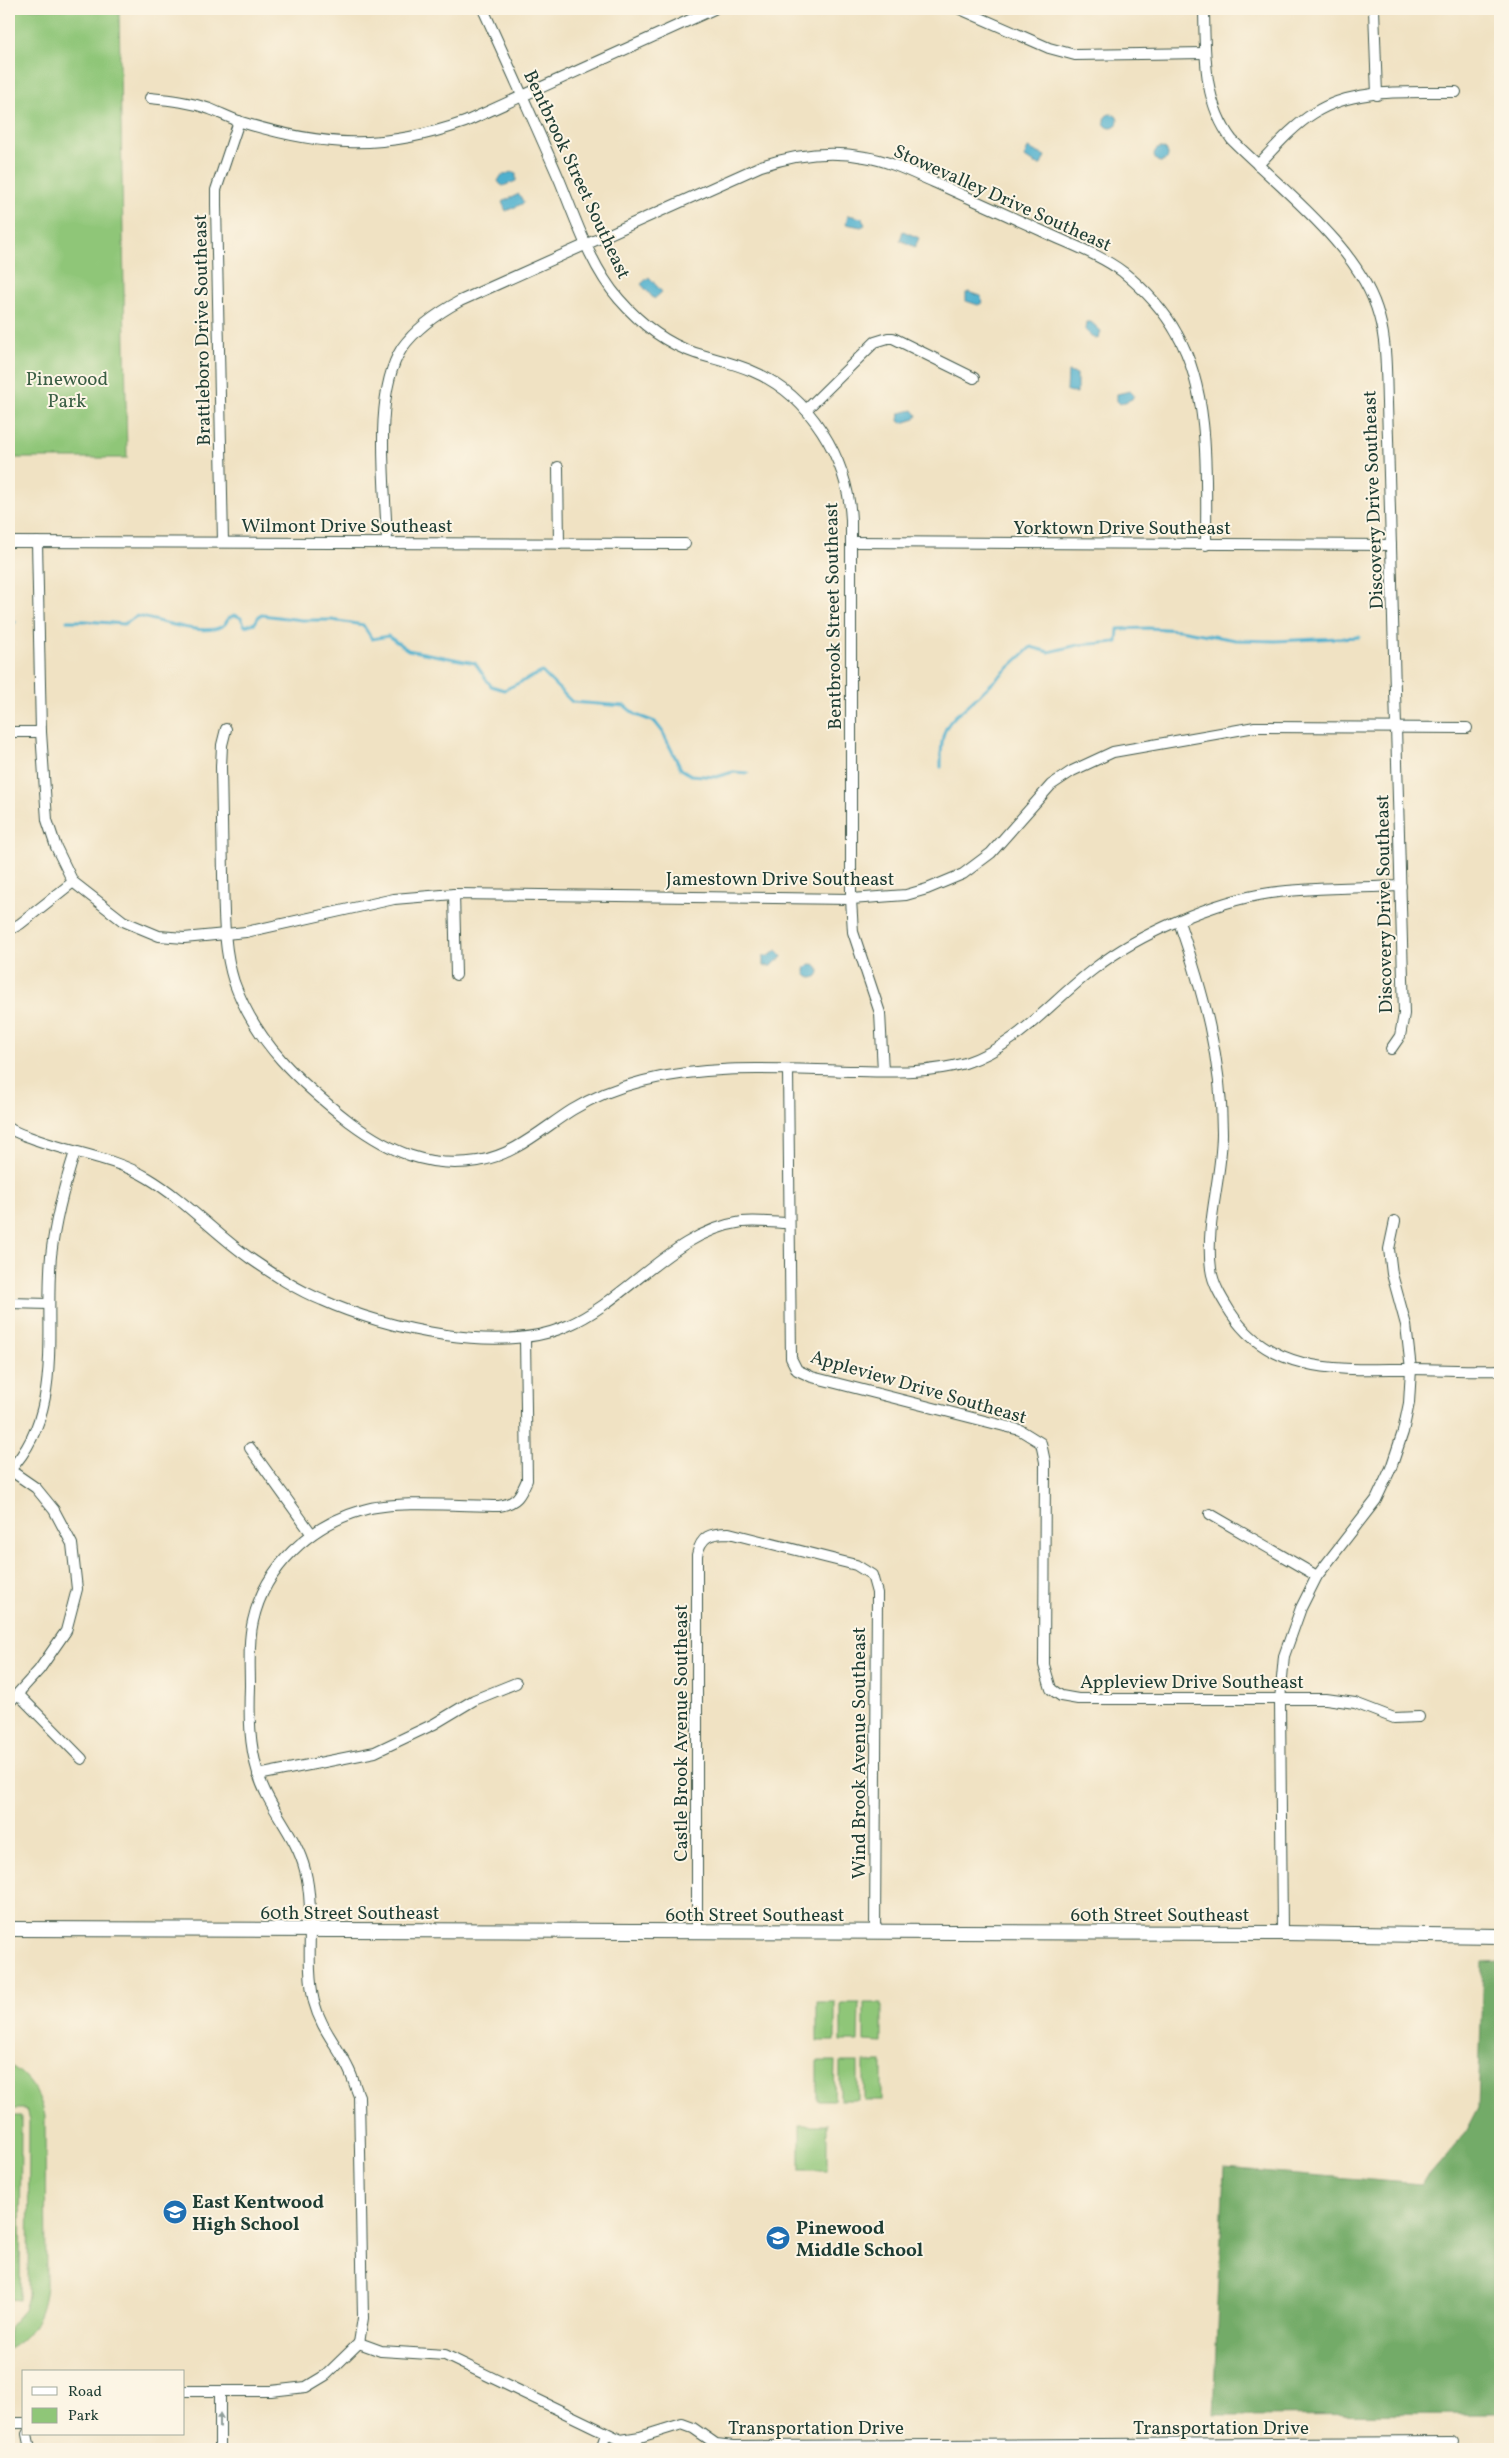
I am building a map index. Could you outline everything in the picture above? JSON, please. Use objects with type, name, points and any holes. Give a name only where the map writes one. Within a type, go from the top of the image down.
[{"type":"main road","name":"60th Street Southeast","points":[[9,1929],[1282,1933],[1500,1936]]},
{"type":"street","name":"Bentbrook Street Southeast","points":[[483,9],[587,245],[617,297],[652,330],[670,342],[694,353],[728,361],[772,381],[806,410],[833,447],[846,480],[851,509],[852,542],[851,899],[853,932],[880,1012],[883,1072]]},
{"type":"street","points":[[150,98],[177,100],[286,135],[323,142],[392,140],[447,128],[714,9]]},
{"type":"street","points":[[960,9],[1049,48],[1075,55],[1205,52]]},
{"type":"street","name":"Discovery Drive Southeast","points":[[1204,9],[1205,52],[1209,89],[1217,115],[1232,140],[1328,232],[1350,259],[1367,287],[1379,314],[1386,361],[1404,1014],[1400,1036],[1392,1049]]},
{"type":"street","points":[[1374,9],[1377,95]]},
{"type":"street","points":[[1258,165],[1290,132],[1314,113],[1354,97],[1456,92]]},
{"type":"street","name":"Brattleboro Drive Southeast","points":[[223,542],[216,190],[239,121]]},
{"type":"street","name":"Stowevalley Drive Southeast","points":[[386,543],[384,403],[392,372],[402,349],[429,319],[439,312],[761,166],[807,155],[840,154],[867,157],[897,166],[1094,255],[1121,271],[1159,308],[1177,333],[1192,366],[1200,399],[1203,428],[1206,545]]},
{"type":"street","points":[[806,410],[875,342],[888,338],[901,342],[974,378]]},
{"type":"street","points":[[558,467],[559,544]]},
{"type":"street","name":"Wilmont Drive Southeast","points":[[9,542],[685,544]]},
{"type":"street","points":[[9,930],[28,918],[72,882],[56,848],[47,820],[41,732],[37,542]]},
{"type":"street","name":"Yorktown Drive Southeast","points":[[852,542],[1391,545]]},
{"type":"street","name":"Jamestown Drive Southeast","points":[[72,882],[124,921],[159,936],[184,938],[246,932],[394,899],[454,894],[851,899],[906,895],[927,889],[963,874],[991,853],[1051,785],[1072,771],[1113,752],[1255,727],[1467,728]]},
{"type":"street","points":[[226,729],[222,745],[221,767],[224,934],[233,979],[260,1033],[288,1068],[312,1093],[373,1139],[397,1152],[419,1160],[446,1163],[477,1161],[511,1151],[584,1103],[647,1080],[710,1070],[883,1072],[934,1069],[963,1063],[989,1053],[1012,1040],[1067,990],[1120,950],[1179,922],[1228,904],[1266,894],[1311,889],[1401,886]]},
{"type":"street","points":[[9,732],[41,732]]},
{"type":"street","points":[[454,894],[456,975]]},
{"type":"street","points":[[1179,922],[1205,1001],[1217,1062],[1222,1134],[1219,1181],[1210,1247],[1211,1271],[1220,1296],[1239,1326],[1262,1346],[1297,1363],[1341,1369],[1500,1370]]},
{"type":"street","name":"Appleview Drive Southeast","points":[[788,1070],[790,1358],[797,1370],[812,1377],[1020,1430],[1041,1443],[1045,1462],[1044,1665],[1051,1689],[1061,1696],[1078,1699],[1341,1700],[1394,1718],[1419,1717]]},
{"type":"street","points":[[9,1128],[116,1165],[147,1178],[250,1258],[289,1284],[324,1301],[366,1318],[429,1332],[473,1338],[526,1338],[567,1327],[608,1302],[673,1252],[712,1230],[742,1222],[789,1223]]},
{"type":"street","points":[[9,1703],[39,1670],[66,1631],[77,1589],[72,1544],[54,1510],[36,1488],[10,1470],[28,1446],[44,1410],[49,1376],[51,1256],[60,1198],[75,1152]]},
{"type":"street","points":[[1282,1933],[1280,1700],[1284,1656],[1291,1632],[1317,1576],[1376,1500],[1391,1468],[1410,1403],[1410,1369],[1406,1325],[1392,1274],[1388,1249],[1395,1221]]},
{"type":"street","points":[[9,1303],[49,1304]]},
{"type":"street","points":[[185,2391],[271,2391],[306,2387],[332,2370],[359,2343],[363,2318],[358,2096],[349,2069],[332,2043],[314,2002],[308,1931],[309,1892],[305,1870],[297,1845],[270,1801],[258,1775],[249,1726],[250,1646],[253,1621],[263,1591],[281,1562],[311,1533],[364,1509],[396,1506],[499,1506],[510,1504],[520,1497],[527,1480],[526,1338]]},
{"type":"street","points":[[250,1448],[311,1533]]},
{"type":"street","points":[[1210,1514],[1317,1576]]},
{"type":"street","name":"Castle Brook Avenue Southeast","points":[[697,1932],[697,1555],[700,1544],[706,1536],[729,1533],[856,1565],[872,1575]]},
{"type":"street","name":"Wind Brook Avenue Southeast","points":[[872,1575],[876,1593],[875,1933]]},
{"type":"street","points":[[258,1775],[375,1752],[434,1724],[474,1700],[516,1683]]},
{"type":"street","points":[[18,1694],[82,1759]]},
{"type":"street","name":"Transportation Drive","points":[[359,2343],[381,2351],[445,2355],[621,2440],[640,2437],[682,2424],[692,2428],[716,2444],[734,2446],[1451,2442]]},
{"type":"street","points":[[220,2391],[220,2449]]},
{"type":"street","points":[[9,2424],[22,2423]]},
{"type":"street","points":[[601,2449],[606,2434]]},
{"type":"street","points":[[27,2436],[30,2449]]},
{"type":"green space","name":"Pinewood Park","points":[[9,9],[119,9],[127,458],[9,458]]},
{"type":"green space","points":[[1500,1961],[1500,2414],[1213,2415],[1224,2168],[1421,2184],[1465,2133],[1478,2108],[1483,1962]]},
{"type":"green space","points":[[817,2002],[835,2002],[835,2041],[817,2041]]},
{"type":"green space","points":[[841,2003],[859,2003],[858,2041],[841,2041]]},
{"type":"green space","points":[[864,2003],[882,2003],[882,2042],[864,2041]]},
{"type":"green space","points":[[817,2061],[835,2061],[834,2100],[817,2100]]},
{"type":"green space","points":[[840,2062],[858,2062],[858,2100],[840,2100]]},
{"type":"green space","points":[[864,2062],[882,2062],[882,2100],[864,2100]]},
{"type":"green space","points":[[9,2065],[16,2069],[33,2086],[45,2116],[46,2286],[45,2296],[35,2323],[17,2344],[9,2349],[9,2327],[24,2310],[28,2296],[29,2120],[26,2109],[9,2109]]},
{"type":"green space","points":[[9,2116],[21,2116],[20,2300],[9,2299]]},
{"type":"green space","points":[[800,2125],[827,2125],[827,2170],[800,2170]]},
{"type":"water","points":[[1108,114],[1114,114],[1118,121],[1114,128],[1108,128],[1104,124],[1104,118]]},
{"type":"water","points":[[1028,148],[1045,156],[1041,165],[1034,164],[1034,162],[1024,157]]},
{"type":"water","points":[[1158,148],[1164,148],[1168,155],[1164,162],[1158,162],[1154,158],[1154,152]]},
{"type":"water","points":[[511,172],[516,174],[516,181],[503,186],[500,184],[498,181],[501,176]]},
{"type":"water","points":[[519,194],[524,203],[506,211],[502,202]]},
{"type":"water","points":[[848,215],[862,218],[865,225],[861,227],[846,224]]},
{"type":"water","points":[[903,231],[919,238],[915,247],[900,240]]},
{"type":"water","points":[[649,277],[662,292],[654,299],[641,284]]},
{"type":"water","points":[[969,292],[981,296],[982,303],[978,305],[966,301],[966,293]]},
{"type":"water","points":[[1086,322],[1091,322],[1101,331],[1099,338],[1095,339],[1085,330]]},
{"type":"water","points":[[1068,372],[1077,374],[1077,393],[1067,391]]},
{"type":"water","points":[[1130,391],[1134,395],[1132,399],[1120,404],[1117,401],[1117,394]]},
{"type":"water","points":[[913,410],[917,415],[915,419],[902,423],[899,421],[900,413]]},
{"type":"water","points":[[777,950],[782,957],[771,966],[763,966],[763,956],[769,956]]},
{"type":"water","points":[[809,964],[815,964],[819,971],[815,978],[809,978],[805,974],[805,968]]},
{"type":"waterway","points":[[67,621],[124,624],[137,616],[202,630],[223,626],[228,618],[235,615],[241,618],[245,626],[255,623],[259,616],[262,615],[302,620],[332,620],[363,625],[372,639],[388,636],[408,650],[475,663],[491,686],[504,690],[542,672],[572,702],[625,706],[636,715],[655,722],[662,731],[681,769],[691,775],[716,777],[733,772],[748,773]]},
{"type":"waterway","points":[[9,622],[15,622]]},
{"type":"waterway","points":[[941,767],[942,741],[950,721],[1031,647],[1049,652],[1078,645],[1117,642],[1118,629],[1148,628],[1180,630],[1236,640],[1275,641],[1359,637]]},
{"type":"place","name":"East Kentwood High School","points":[[175,2212]]},
{"type":"place","name":"Pinewood Middle School","points":[[778,2238]]}]
